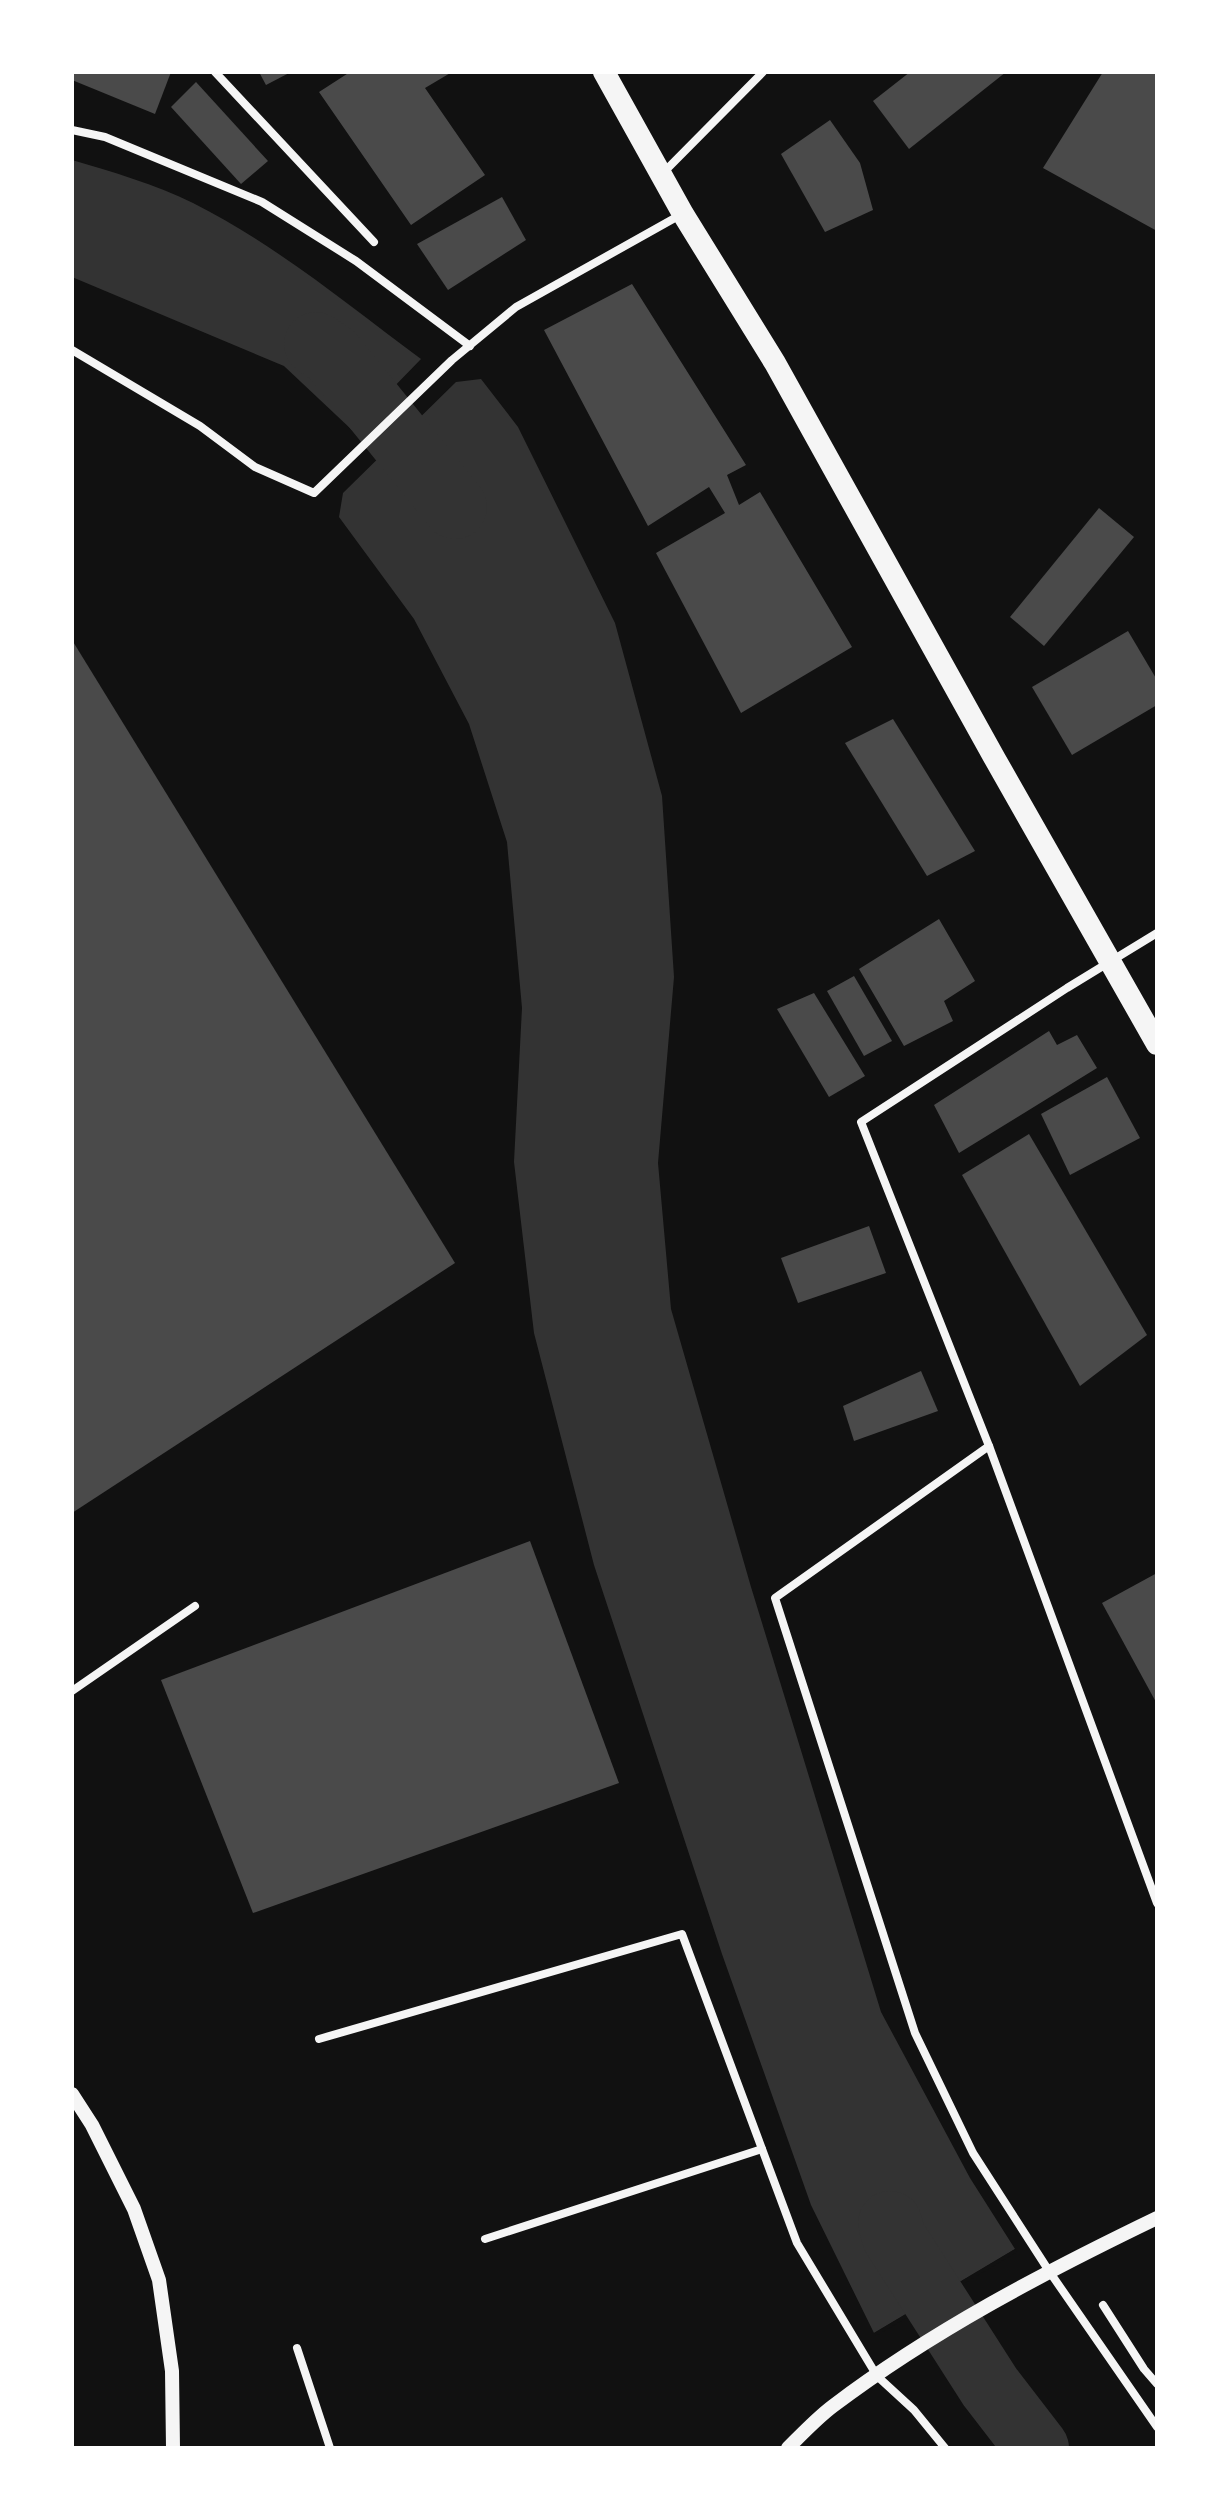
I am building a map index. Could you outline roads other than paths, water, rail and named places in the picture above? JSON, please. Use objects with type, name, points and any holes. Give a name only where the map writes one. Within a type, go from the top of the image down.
[{"type":"highway","points":[[604,72],[683,214],[775,363],[1157,1044]]},
{"type":"street","points":[[215,72],[374,242]]},
{"type":"street","points":[[662,174],[763,72]]},
{"type":"street","points":[[72,130],[105,137],[262,202],[356,261],[470,346]]},
{"type":"street","points":[[72,350],[200,426],[255,467],[314,493],[452,360],[516,307],[683,214]]},
{"type":"street","points":[[1157,933],[861,1122],[989,1446],[1157,1903]]},
{"type":"street","points":[[989,1446],[775,1598],[915,2033],[973,2153],[1044,2274],[1157,2427]]},
{"type":"street","points":[[72,1691],[195,1606]]},
{"type":"street","points":[[319,2039],[682,1934],[797,2243],[877,2376],[914,2410],[945,2448]]},
{"type":"street","points":[[72,2094],[92,2125],[134,2209],[159,2280],[172,2371],[173,2448]]},
{"type":"street","points":[[485,2239],[762,2149]]},
{"type":"street","points":[[788,2448],[831,2407],[894,2362],[1044,2274],[1157,2218]]},
{"type":"street","points":[[1103,2305],[1157,2384]]},
{"type":"street","points":[[297,2348],[330,2448]]},
{"type":"waterway","points":[[316,344],[332,355],[455,507]]},
{"type":"waterway","points":[[890,2223],[894,2237],[990,2387],[1037,2448]]}]
